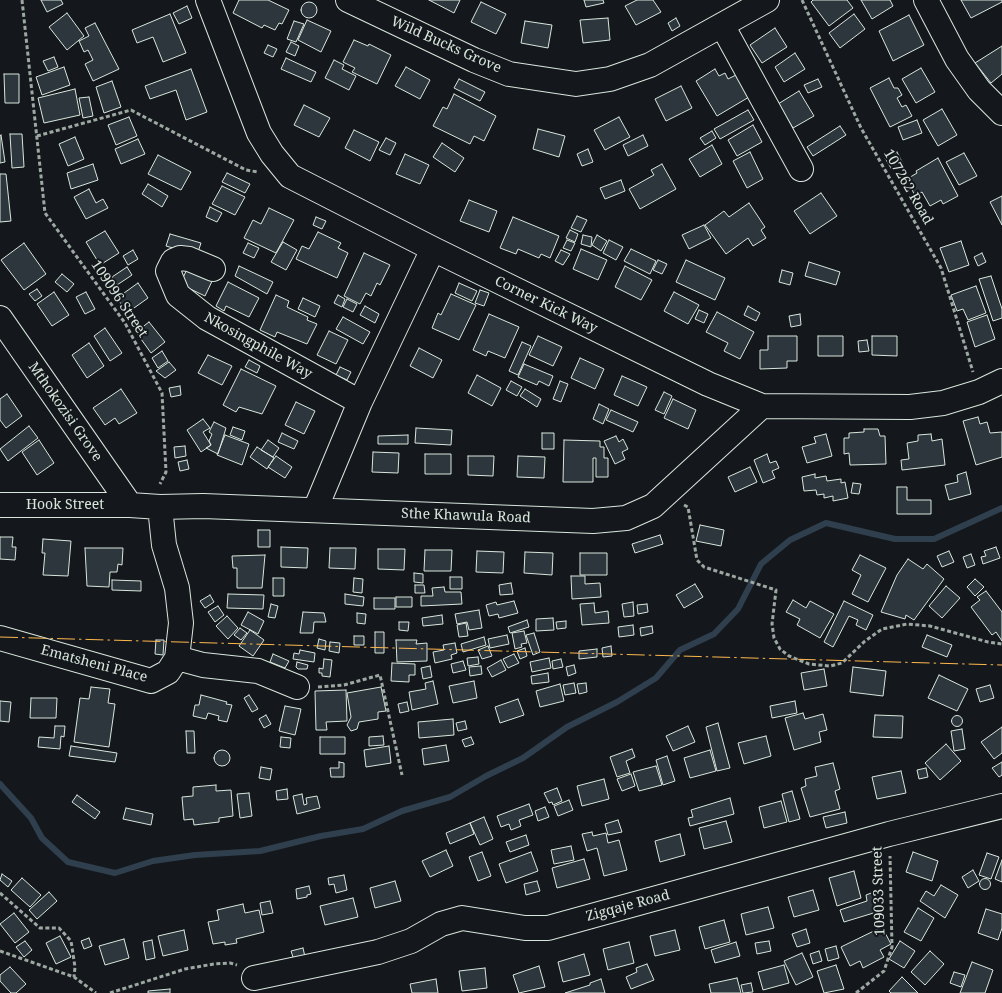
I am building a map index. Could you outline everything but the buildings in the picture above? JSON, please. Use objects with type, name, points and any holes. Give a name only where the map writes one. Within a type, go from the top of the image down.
[{"type":"street","name":"Corner Kick Way","points":[[208,0],[259,133],[272,154],[290,176],[433,249],[708,384],[762,406],[910,407],[943,403],[979,392],[1002,381]]},
{"type":"street","name":"Wild Bucks Grove","points":[[348,0],[474,60],[509,74],[576,84],[610,79],[650,65],[767,0]]},
{"type":"street","points":[[926,0],[957,59],[978,90],[1002,113]]},
{"type":"street","points":[[722,25],[801,169]]},
{"type":"street","points":[[315,510],[360,402],[433,249]]},
{"type":"street","name":"Nkosingphile Way","points":[[213,270],[189,259],[180,258],[173,261],[168,271],[178,296],[207,318],[360,402]]},
{"type":"street","name":"Mthokozisi Grove","points":[[0,318],[130,505]]},
{"type":"street","name":"Sthe Khawula Road","points":[[130,505],[160,507],[203,506],[593,521],[626,518],[653,506],[762,406]]},
{"type":"street","name":"Hook Street","points":[[0,505],[130,505]]},
{"type":"street","points":[[160,507],[164,545],[177,588],[181,623],[176,658],[203,665],[258,671],[298,687]]},
{"type":"street","name":"Ematsheni Place","points":[[0,638],[150,681],[168,672],[176,658]]},
{"type":"street","name":"Zigqaje Road","points":[[254,978],[378,952],[411,941],[441,924],[462,918],[525,928],[548,928],[889,834],[1002,806]]},
{"type":"path","name":"109096 Street","points":[[22,0],[46,213],[125,323],[162,393],[166,472],[157,490],[160,507]]},
{"type":"path","name":"107262 Road","points":[[802,0],[861,128],[941,268],[979,392]]},
{"type":"path","points":[[37,136],[131,110],[246,170],[290,176]]},
{"type":"path","points":[[667,494],[688,507],[697,560],[704,567],[776,590],[772,624],[774,638],[780,649],[789,656],[809,664],[830,666],[842,663],[865,641],[882,629],[907,624],[930,626],[1002,644]]},
{"type":"path","points":[[298,687],[344,685],[380,675],[402,775]]},
{"type":"path","name":"109033 Street","points":[[856,993],[884,970],[892,947],[889,834]]},
{"type":"path","points":[[0,893],[40,928],[60,928],[71,941],[75,967],[74,977]]},
{"type":"path","points":[[0,951],[74,977],[96,993]]},
{"type":"path","points":[[110,993],[185,969],[214,964],[230,963],[243,967],[254,978]]},
{"type":"waterway","points":[[0,784],[31,818],[42,838],[68,862],[115,873],[153,861],[195,855],[260,851],[321,836],[363,829],[402,811],[450,797],[486,776],[523,758],[567,727],[617,702],[656,678],[680,650],[714,634],[738,609],[761,564],[790,540],[826,523],[895,539],[934,539],[1002,508]]},
{"type":"power","points":[[0,637],[1002,665]]}]
